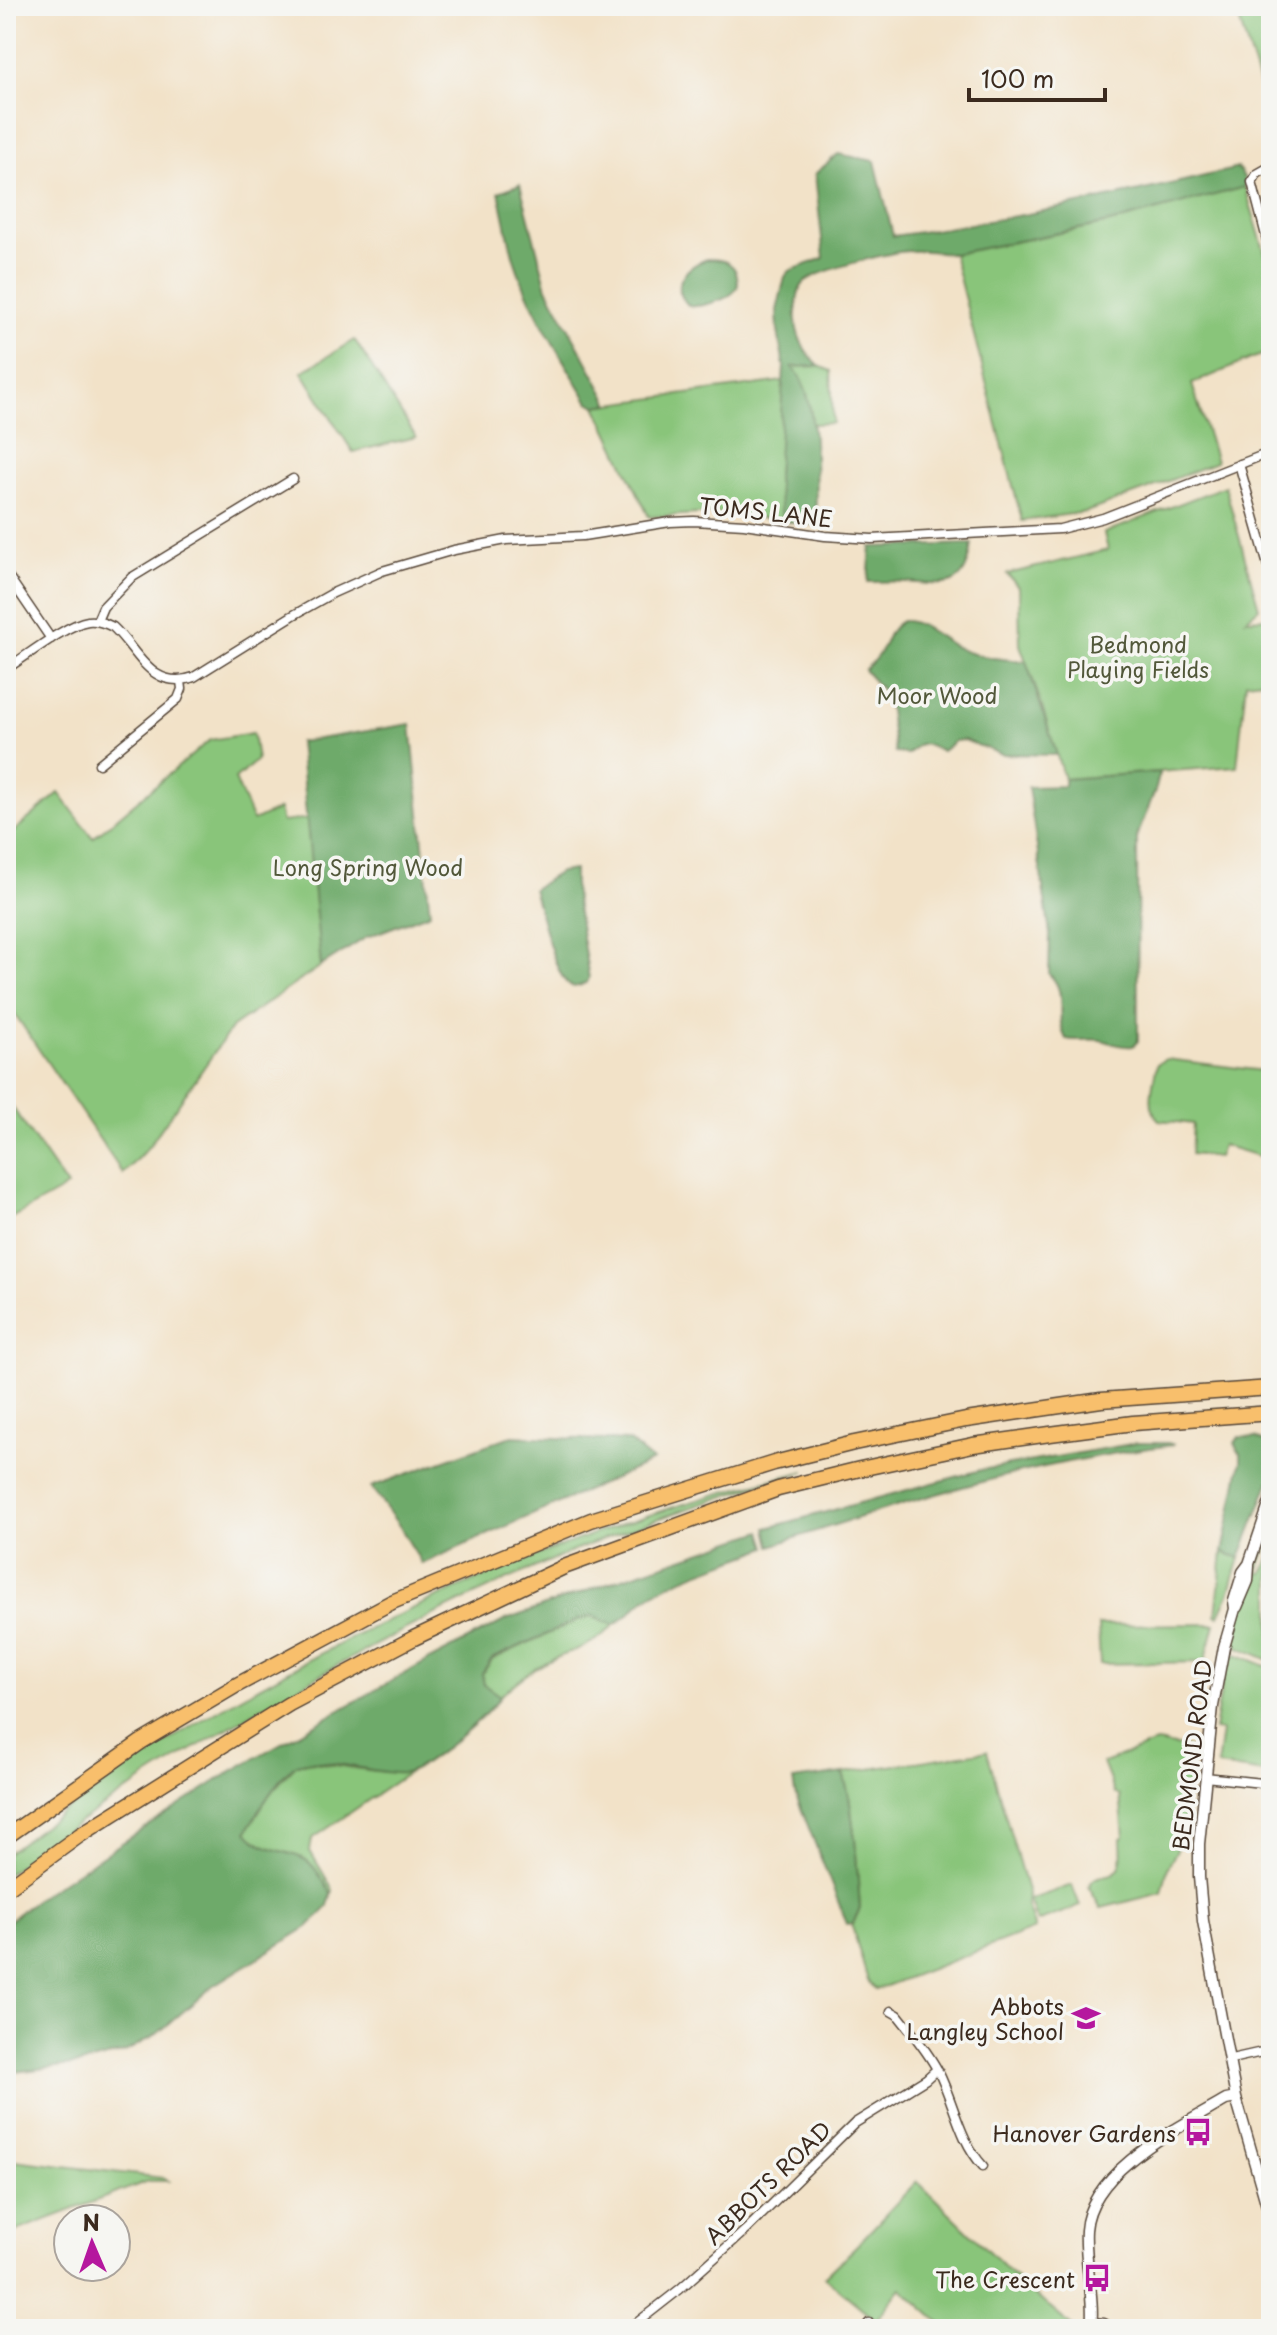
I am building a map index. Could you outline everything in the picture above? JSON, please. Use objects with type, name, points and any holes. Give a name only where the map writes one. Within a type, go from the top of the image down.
[{"type":"highway","points":[[6,1837],[141,1742],[272,1665],[392,1602],[591,1520],[774,1463],[966,1420],[1101,1400],[1271,1388]]},
{"type":"highway","points":[[6,1889],[80,1835],[289,1704],[414,1638],[564,1567],[778,1489],[860,1469],[973,1445],[1064,1432],[1133,1423],[1271,1413]]},
{"type":"street","points":[[1271,166],[1257,174],[1252,182],[1271,255]]},
{"type":"street","name":"TOMS LANE","points":[[181,681],[194,677],[292,616],[346,587],[382,571],[454,550],[506,540],[583,536],[694,521],[872,539],[1060,529],[1103,518],[1271,452]]},
{"type":"street","points":[[1239,464],[1271,576]]},
{"type":"street","points":[[97,621],[103,607],[131,578],[293,479]]},
{"type":"street","points":[[6,573],[51,639]]},
{"type":"street","points":[[6,669],[79,623],[97,621],[118,632],[157,674],[181,681],[178,699],[99,764]]},
{"type":"street","name":"BEDMOND ROAD","points":[[1270,2213],[1236,2098],[1201,1907],[1199,1844],[1213,1706],[1224,1647],[1243,1572],[1249,1564],[1271,1499]]},
{"type":"street","points":[[1205,1777],[1271,1784]]},
{"type":"street","points":[[891,2011],[898,2015],[928,2053],[971,2153],[983,2166]]},
{"type":"street","points":[[1231,2059],[1271,2050]]},
{"type":"street","name":"ABBOTS ROAD","points":[[629,2329],[738,2238],[855,2123],[937,2069]]},
{"type":"street","points":[[1115,2329],[1108,2324],[1092,2325],[1086,2227],[1094,2203],[1121,2169],[1167,2134],[1226,2100],[1236,2098]]},
{"type":"green space","points":[[1235,6],[1271,6],[1271,85],[1260,87]]},
{"type":"green space","points":[[838,154],[875,161],[893,236],[980,223],[1238,168],[1244,177],[1245,187],[1109,223],[953,254],[909,251],[886,255],[837,268],[804,283],[796,312],[798,335],[819,366],[792,367],[801,379],[812,418],[816,525],[782,521],[777,477],[784,366],[777,310],[789,271],[824,258],[815,174]]},
{"type":"green space","points":[[520,184],[547,288],[610,404],[596,406],[588,401],[547,332],[521,278],[499,192]]},
{"type":"green space","points":[[1245,187],[1271,273],[1271,352],[1192,384],[1216,462],[1086,512],[1022,521],[953,254],[1110,223]]},
{"type":"green space","points":[[707,259],[730,264],[738,286],[722,299],[689,306],[680,291],[682,278],[692,267]]},
{"type":"green space","points":[[354,340],[416,437],[353,452],[302,372]]},
{"type":"green space","points":[[791,366],[819,366],[831,371],[833,423],[812,424],[807,392]]},
{"type":"green space","points":[[784,381],[777,477],[782,521],[714,513],[649,517],[596,406]]},
{"type":"green space","name":"Bedmond Playing Fields","points":[[1225,486],[1259,608],[1246,619],[1266,618],[1271,634],[1271,679],[1246,682],[1237,766],[1064,779],[1020,645],[1019,588],[1007,574],[1108,550],[1104,533]]},
{"type":"green space","points":[[972,544],[965,571],[952,582],[868,582],[871,547]]},
{"type":"green space","name":"Moor Wood","points":[[902,621],[917,624],[971,653],[1026,661],[1057,755],[1001,754],[964,740],[955,741],[942,751],[919,744],[908,754],[895,753],[888,704],[881,689],[864,670]]},
{"type":"green space","name":"Long Spring Wood","points":[[411,724],[430,913],[367,937],[321,966],[299,742]]},
{"type":"green space","points":[[253,733],[257,760],[235,779],[253,821],[279,809],[282,822],[307,819],[321,966],[232,1027],[149,1146],[123,1174],[6,1001],[6,838],[59,793],[93,838],[210,740]]},
{"type":"green space","points":[[1160,772],[1137,837],[1138,1041],[1133,1046],[1120,1046],[1104,1041],[1066,1039],[1062,1030],[1059,989],[1049,974],[1050,934],[1028,787],[1064,786],[1064,779]]},
{"type":"green space","points":[[574,870],[574,889],[589,978],[587,982],[574,987],[569,985],[558,969],[533,889],[560,872]]},
{"type":"green space","points":[[1166,1059],[1271,1072],[1271,1160],[1222,1145],[1218,1157],[1191,1154],[1193,1124],[1159,1120],[1152,1108],[1157,1064]]},
{"type":"green space","points":[[8,1101],[67,1187],[6,1221],[6,1102]]},
{"type":"green space","points":[[511,1436],[629,1441],[653,1461],[422,1564],[371,1487]]},
{"type":"green space","points":[[1239,1437],[1256,1438],[1271,1445],[1271,1478],[1240,1558],[1223,1552],[1241,1461],[1241,1453],[1235,1443]]},
{"type":"green space","points":[[1137,1443],[1174,1445],[1020,1472],[870,1514],[771,1546],[767,1528],[981,1470]]},
{"type":"green space","points":[[805,1471],[585,1546],[444,1609],[308,1681],[198,1746],[100,1808],[6,1875],[6,1854],[84,1796],[253,1690],[342,1643],[433,1599],[618,1525]]},
{"type":"green space","points":[[1271,1517],[1271,1534],[1258,1571],[1262,1574],[1271,1557],[1271,1661],[1239,1647],[1232,1639],[1236,1621],[1252,1585],[1255,1560]]},
{"type":"green space","points":[[762,1531],[767,1547],[666,1587],[647,1597],[614,1625],[592,1616],[580,1619],[493,1658],[482,1674],[484,1685],[500,1696],[456,1740],[413,1770],[393,1773],[316,1762],[294,1766],[275,1787],[247,1831],[259,1842],[312,1865],[332,1894],[327,1908],[308,1927],[213,1986],[157,2034],[125,2052],[81,2064],[6,2073],[6,1923],[39,1897],[232,1771],[506,1620]]},
{"type":"green space","points":[[1223,1552],[1240,1558],[1219,1616],[1216,1615]]},
{"type":"green space","points":[[592,1616],[614,1625],[591,1643],[534,1669],[500,1696],[484,1685],[482,1674],[493,1659]]},
{"type":"green space","points":[[1215,1624],[1205,1662],[1100,1664],[1098,1625]]},
{"type":"green space","points":[[1236,1654],[1271,1668],[1271,1774],[1217,1766],[1222,1731],[1214,1730],[1226,1662]]},
{"type":"green space","points":[[1156,1743],[1194,1749],[1180,1844],[1168,1867],[1162,1893],[1101,1908],[1089,1888],[1095,1879],[1117,1871],[1121,1859],[1121,1838],[1124,1837],[1120,1795],[1115,1794],[1103,1763]]},
{"type":"green space","points":[[987,1751],[1035,1929],[876,1990],[868,1981],[852,1926],[860,1908],[855,1839],[843,1773]]},
{"type":"green space","points":[[313,1762],[408,1773],[312,1839],[310,1851],[333,1890],[332,1894],[308,1862],[266,1846],[247,1831],[268,1796],[295,1765]]},
{"type":"green space","points":[[843,1773],[855,1839],[860,1908],[853,1923],[847,1924],[795,1793],[793,1780]]},
{"type":"green space","points":[[1072,1885],[1080,1906],[1037,1922],[1029,1900]]},
{"type":"green space","points":[[6,2159],[168,2181],[148,2181],[90,2203],[52,2203],[52,2218],[6,2235]]},
{"type":"green space","points":[[917,2181],[1022,2284],[1075,2329],[947,2329],[901,2288],[876,2320],[824,2277]]},
{"type":"place","name":"Abbots Langley School","points":[[1086,2018]]},
{"type":"place","name":"Hanover Gardens","points":[[1198,2132]]},
{"type":"place","name":"The Crescent","points":[[1097,2278]]}]
